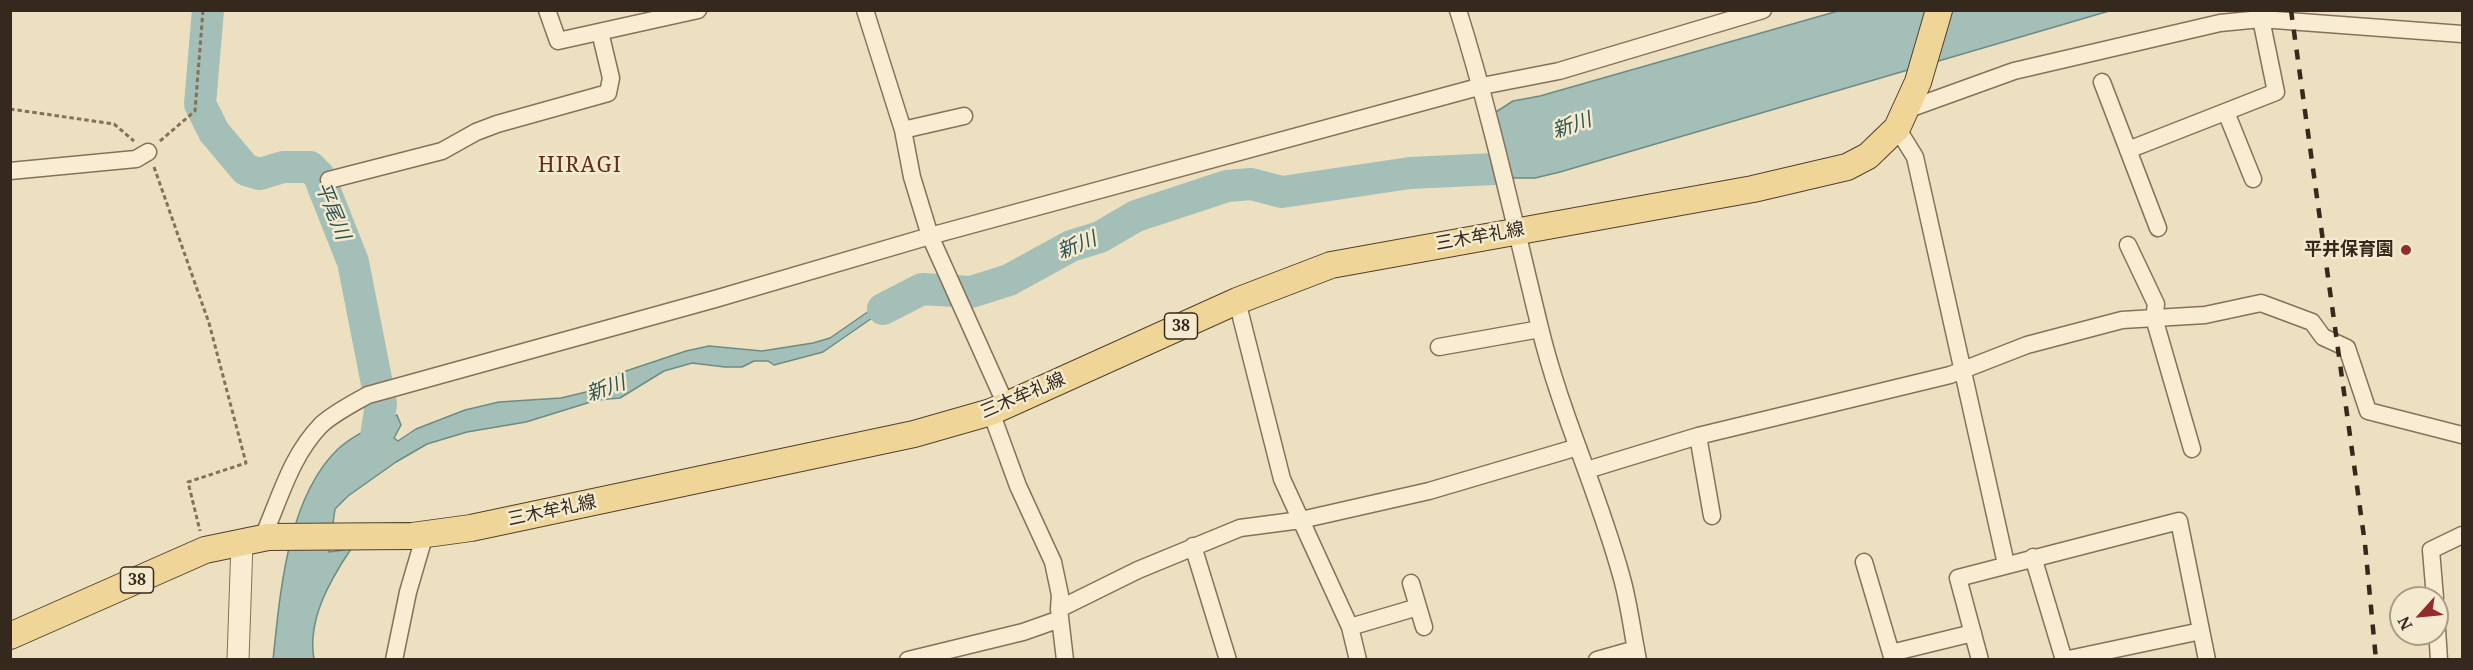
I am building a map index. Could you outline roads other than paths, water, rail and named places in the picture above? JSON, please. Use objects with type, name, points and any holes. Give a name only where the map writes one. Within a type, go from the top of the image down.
[{"type":"main road","name":"三木牟礼線","points":[[10,636],[205,550],[257,540],[418,535],[471,528],[914,434],[999,408],[1237,301],[1331,265],[1805,178],[1847,167],[1868,156],[1902,119],[1918,82],[1939,10]]},
{"type":"street","points":[[547,10],[558,41],[698,10]]},
{"type":"street","points":[[865,10],[903,130],[912,177],[933,242],[979,344],[999,408],[1018,486],[1053,562],[1060,595],[1059,614],[1065,660]]},
{"type":"street","points":[[1458,10],[1482,86],[1540,329],[1621,575],[1637,654],[1597,660]]},
{"type":"street","points":[[238,660],[257,540],[287,474],[302,449],[322,424],[368,395],[715,299],[933,242],[1482,86],[1559,71],[1726,16],[1763,10]]},
{"type":"street","points":[[2128,150],[2276,93],[2260,19]]},
{"type":"street","points":[[2006,564],[1916,158],[1902,119],[1984,80],[2039,64],[2220,23],[2260,19],[2463,34]]},
{"type":"street","points":[[329,180],[442,151],[476,132],[497,124],[608,93],[611,78],[600,32]]},
{"type":"street","points":[[2102,82],[2157,228]]},
{"type":"street","points":[[2226,112],[2253,179]]},
{"type":"street","points":[[903,130],[964,116]]},
{"type":"street","points":[[10,171],[136,159],[148,152]]},
{"type":"street","points":[[2128,245],[2156,304],[2154,318],[2192,448]]},
{"type":"street","points":[[1237,301],[1282,479],[1350,627],[1358,660]]},
{"type":"street","points":[[1587,470],[1698,435],[1950,375],[1963,368],[2027,345],[2122,320],[2205,315],[2261,303],[2312,322],[2323,337],[2347,348],[2368,411],[2463,435]]},
{"type":"street","points":[[1439,347],[1540,329]]},
{"type":"street","points":[[1698,435],[1712,516]]},
{"type":"street","points":[[908,660],[1023,632],[1193,546],[1240,528],[1301,520],[1429,491],[1578,447]]},
{"type":"street","points":[[1980,660],[1958,578],[2179,521],[2207,660]]},
{"type":"street","points":[[394,660],[418,535]]},
{"type":"street","points":[[2434,586],[2431,550],[2463,535]]},
{"type":"street","points":[[1193,546],[1227,660]]},
{"type":"street","points":[[2033,557],[2064,660],[2201,631]]},
{"type":"street","points":[[1864,562],[1892,656],[1973,633]]},
{"type":"street","points":[[1411,583],[1424,627]]},
{"type":"street","points":[[1350,627],[1418,607]]},
{"type":"water","points":[[1838,11],[2109,11],[1560,172],[1535,178],[1499,178],[1485,119],[1513,101],[1540,96]]},
{"type":"water","points":[[916,289],[923,289],[875,316],[823,352],[774,365],[768,361],[754,361],[742,367],[692,363],[664,371],[620,398],[597,400],[526,422],[467,432],[427,444],[396,462],[348,496],[335,509],[329,552],[351,549],[328,587],[317,615],[313,644],[314,659],[273,660],[283,577],[297,520],[307,493],[321,469],[338,449],[358,434],[397,415],[401,425],[394,438],[398,441],[416,429],[465,410],[499,402],[561,398],[586,392],[614,375],[686,351],[709,346],[762,351],[813,343],[830,338],[869,311]]},
{"type":"waterway","name":"平尾川","points":[[208,10],[200,104],[214,132],[246,170],[260,174],[283,167],[310,167],[319,176],[353,262],[381,404],[373,457]]},
{"type":"waterway","name":"新川","points":[[883,309],[922,289],[971,292],[1009,280],[1071,246],[1100,237],[1136,216],[1227,186],[1251,184],[1282,192],[1410,173],[1495,169],[1528,147]]},
{"type":"railway","points":[[2291,10],[2365,544],[2376,660]]},
{"type":"place","name":"平井保育園","points":[[2406,250]]},
{"type":"district","name":"HIRAGI","points":[[580,166]]}]
